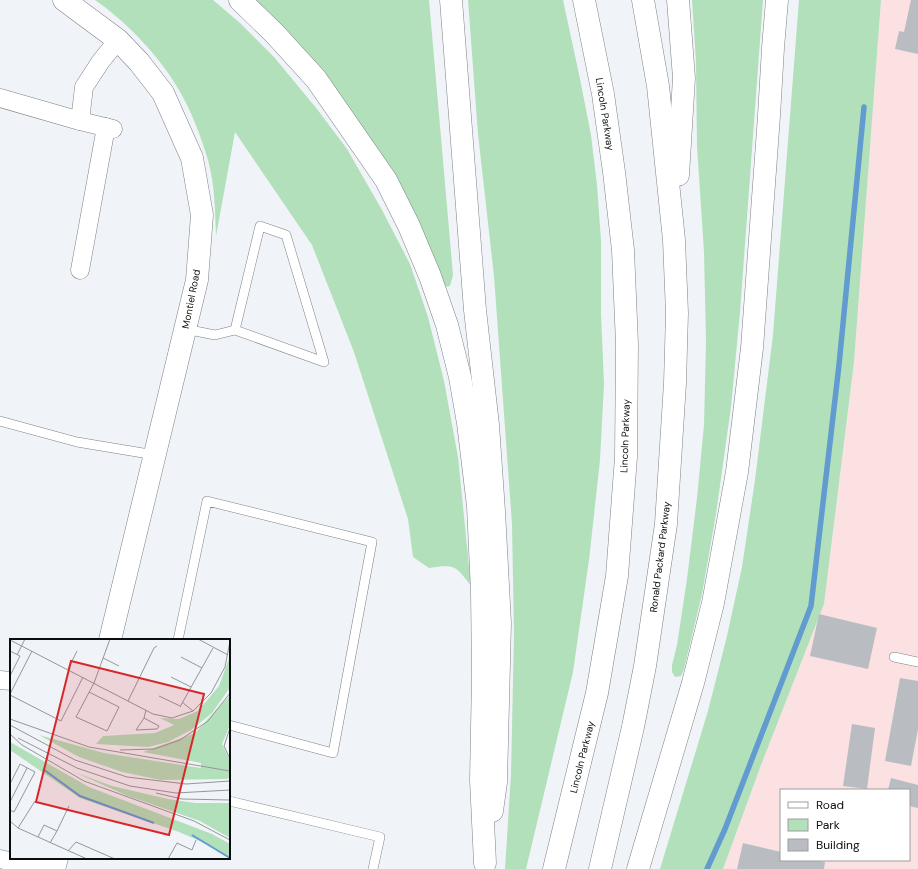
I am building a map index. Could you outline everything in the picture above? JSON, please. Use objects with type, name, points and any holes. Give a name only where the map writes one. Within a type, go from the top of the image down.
[{"type":"main road","name":"Montiel Road","points":[[64,0],[118,40],[139,62],[163,92],[192,158],[202,216],[197,280],[110,639]]},
{"type":"main road","points":[[240,0],[275,34],[316,79],[386,180],[409,226],[430,276],[447,325],[460,377],[468,423],[478,506],[482,592],[483,676],[481,780],[485,866]]},
{"type":"main road","points":[[451,0],[475,302],[488,425],[500,623],[496,782],[485,866]]},
{"type":"main road","name":"Lincoln Parkway","points":[[554,869],[597,693],[617,576],[626,457],[627,344],[622,250],[614,172],[603,94],[584,0]]},
{"type":"main road","points":[[643,0],[658,86],[674,240]]},
{"type":"main road","points":[[674,240],[684,78],[678,0]]},
{"type":"main road","points":[[638,869],[693,683],[713,603],[737,472],[752,348],[769,116],[772,48],[777,0]]},
{"type":"main road","name":"Ronald Packard Parkway","points":[[600,869],[633,727],[645,666],[666,524],[675,383],[677,313],[674,240]]},
{"type":"main road","points":[[54,869],[57,859]]},
{"type":"street","points":[[80,121],[84,88],[101,60],[118,40]]},
{"type":"street","points":[[0,98],[110,128],[80,270]]},
{"type":"street","points":[[0,680],[10,681]]},
{"type":"street","points":[[0,859],[44,869]]},
{"type":"lane","points":[[185,329],[215,335],[235,330],[324,362],[286,234],[260,226],[235,330]]},
{"type":"lane","points":[[0,421],[77,442],[155,455]]},
{"type":"lane","points":[[178,639],[208,501],[372,542],[333,753],[230,725]]},
{"type":"lane","points":[[894,657],[918,662]]},
{"type":"lane","points":[[230,801],[380,837],[372,869]]},
{"type":"shaded area","points":[[881,0],[918,0],[918,869],[723,869],[761,765],[824,604],[854,362]]},
{"type":"green space","points":[[95,0],[213,0],[240,23],[274,57],[317,109],[347,149],[382,210],[410,264],[428,317],[444,381],[458,457],[471,586],[462,574],[454,568],[444,566],[429,568],[413,557],[408,519],[354,352],[312,245],[235,132],[216,236],[212,179],[208,160],[184,98],[153,53],[131,29]]},
{"type":"green space","points":[[255,0],[429,0],[453,275],[450,286],[444,287]]},
{"type":"green space","points":[[468,0],[563,0],[591,135],[597,185],[601,241],[601,313],[604,384],[600,460],[589,560],[573,672],[526,869],[505,869],[511,775],[514,634],[512,524],[494,276],[478,134]]},
{"type":"green space","points":[[692,0],[763,0],[740,312],[731,407],[716,514],[702,594],[684,669],[681,676],[675,677],[672,672],[672,665],[677,645],[687,579],[704,425],[706,341],[704,252],[697,146],[696,62]]},
{"type":"green space","points":[[799,0],[881,0],[854,362],[824,604],[761,765],[723,869],[660,869],[708,711],[727,636],[742,567],[755,480],[773,335]]},
{"type":"building","points":[[911,0],[918,0],[918,54],[895,49],[899,31],[904,32]]},
{"type":"building","points":[[819,614],[877,628],[868,669],[810,656]]},
{"type":"building","points":[[900,678],[918,681],[918,729],[911,766],[885,761]]},
{"type":"building","points":[[852,724],[875,728],[867,789],[843,786]]},
{"type":"building","points":[[891,778],[918,785],[918,808],[910,806],[910,789],[888,789]]},
{"type":"building","points":[[743,843],[780,852],[780,861],[825,862],[824,869],[737,869]]},
{"type":"waterway","points":[[707,869],[725,829],[811,606],[839,365],[864,107]]}]
